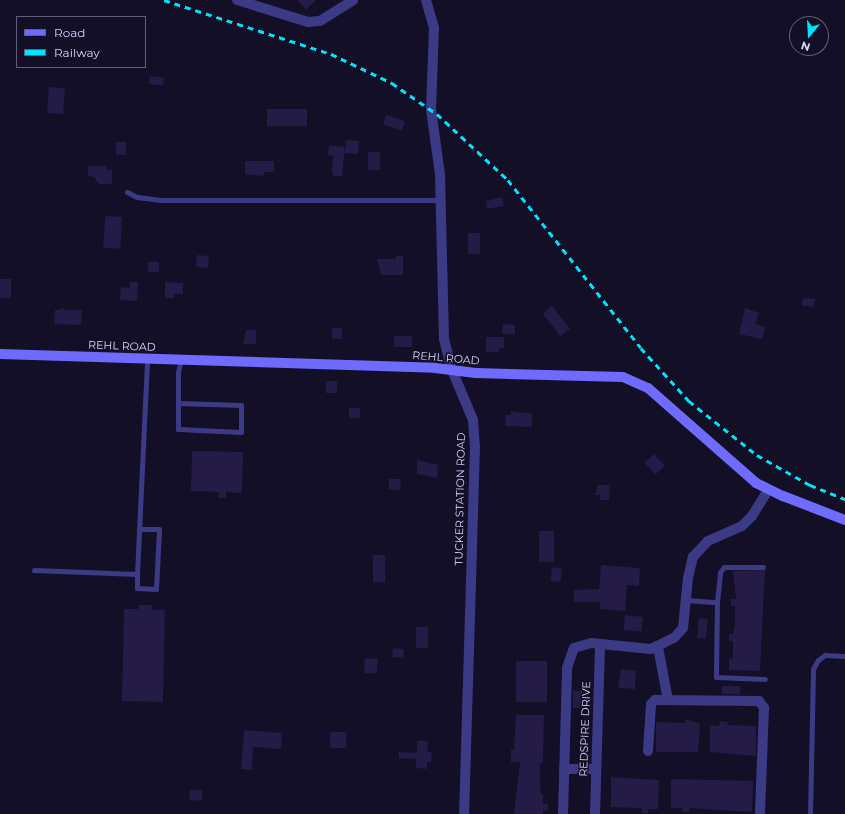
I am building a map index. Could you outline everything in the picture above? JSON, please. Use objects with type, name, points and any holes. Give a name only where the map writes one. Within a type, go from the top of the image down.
[{"type":"street","points":[[237,0],[308,22],[320,22],[353,0]]},
{"type":"street","name":"TUCKER STATION ROAD","points":[[426,0],[434,28],[431,109],[441,200],[444,339],[452,370],[472,420],[475,446],[464,814]]},
{"type":"street","name":"REHL ROAD","points":[[0,354],[181,359],[452,370],[476,373],[601,375],[635,380],[648,388],[742,472],[768,490],[845,520]]},
{"type":"street","points":[[563,814],[569,657],[574,648],[583,644],[600,644],[651,649],[658,647],[674,638],[683,628],[693,556],[708,541],[742,526],[752,516],[768,490]]},
{"type":"street","name":"REDSPIRE DRIVE","points":[[595,814],[600,644]]},
{"type":"street","points":[[658,647],[668,700]]},
{"type":"street","points":[[648,751],[651,704],[655,700],[759,701],[764,708],[760,814]]},
{"type":"street","points":[[564,769],[596,769]]},
{"type":"lane","points":[[128,192],[137,197],[161,200],[441,200]]},
{"type":"lane","points":[[139,529],[159,530],[156,589],[137,588],[138,574],[139,529],[146,358]]},
{"type":"lane","points":[[178,403],[241,405],[241,432],[178,429],[178,403],[178,372],[181,359]]},
{"type":"lane","points":[[763,567],[724,567],[720,572],[716,677],[765,680]]},
{"type":"lane","points":[[34,570],[138,574]]},
{"type":"lane","points":[[686,600],[718,602]]},
{"type":"lane","points":[[810,814],[813,670],[825,655],[845,656]]},
{"type":"building","points":[[297,0],[316,0],[306,10]]},
{"type":"building","points":[[150,76],[164,78],[163,86],[149,84]]},
{"type":"building","points":[[49,87],[65,88],[63,114],[47,113]]},
{"type":"building","points":[[267,109],[307,109],[307,126],[267,126]]},
{"type":"building","points":[[386,115],[405,121],[402,131],[383,125]]},
{"type":"building","points":[[346,140],[359,141],[358,154],[345,153]]},
{"type":"building","points":[[116,142],[126,142],[126,155],[116,155]]},
{"type":"building","points":[[329,145],[345,147],[342,176],[334,176],[332,173],[333,156],[328,155]]},
{"type":"building","points":[[368,152],[380,152],[380,170],[368,170]]},
{"type":"building","points":[[245,161],[274,161],[274,172],[265,172],[264,176],[245,174]]},
{"type":"building","points":[[88,166],[107,166],[107,170],[112,170],[112,184],[99,184],[94,177],[88,176]]},
{"type":"building","points":[[502,197],[504,206],[487,209],[486,201]]},
{"type":"building","points":[[105,216],[122,217],[120,249],[103,248]]},
{"type":"building","points":[[468,233],[480,233],[480,254],[468,254]]},
{"type":"building","points":[[197,255],[209,256],[208,268],[196,267]]},
{"type":"building","points":[[396,256],[403,256],[403,275],[381,275],[377,259],[396,259]]},
{"type":"building","points":[[148,262],[159,262],[159,272],[148,272]]},
{"type":"building","points":[[0,279],[11,279],[11,298],[0,298]]},
{"type":"building","points":[[130,282],[138,282],[137,301],[120,300],[121,287],[130,288]]},
{"type":"building","points":[[165,282],[183,283],[183,294],[174,294],[174,298],[165,298]]},
{"type":"building","points":[[803,298],[815,299],[814,307],[802,306]]},
{"type":"building","points":[[552,306],[570,329],[560,336],[543,313]]},
{"type":"building","points":[[62,307],[64,310],[82,310],[81,325],[54,324],[55,310],[60,310]]},
{"type":"building","points":[[745,308],[759,313],[755,324],[766,327],[762,339],[739,334]]},
{"type":"building","points":[[503,324],[515,325],[515,334],[502,334]]},
{"type":"building","points":[[332,328],[342,328],[342,339],[332,339]]},
{"type":"building","points":[[246,330],[256,330],[256,344],[243,344]]},
{"type":"building","points":[[394,336],[410,336],[412,338],[412,347],[394,347]]},
{"type":"building","points":[[486,337],[504,337],[504,348],[499,348],[499,352],[486,352]]},
{"type":"building","points":[[326,381],[337,381],[337,393],[326,393]]},
{"type":"building","points":[[349,408],[360,408],[360,418],[349,418]]},
{"type":"building","points":[[511,411],[532,414],[532,427],[505,426],[506,415],[511,415]]},
{"type":"building","points":[[192,451],[243,452],[242,493],[226,492],[226,498],[218,498],[219,492],[191,491]]},
{"type":"building","points":[[654,454],[665,466],[655,475],[644,463]]},
{"type":"building","points":[[417,460],[438,465],[437,478],[417,474]]},
{"type":"building","points":[[389,479],[401,479],[400,490],[389,489]]},
{"type":"building","points":[[598,485],[610,485],[609,500],[600,500],[601,495],[595,495]]},
{"type":"building","points":[[539,531],[554,531],[554,562],[539,562]]},
{"type":"building","points":[[373,555],[385,555],[385,582],[373,582]]},
{"type":"building","points":[[601,565],[640,568],[639,586],[627,585],[625,611],[600,609],[600,602],[574,602],[574,590],[599,589]]},
{"type":"building","points":[[552,567],[562,568],[560,582],[551,581]]},
{"type":"building","points":[[765,570],[760,671],[729,670],[729,659],[733,659],[733,641],[729,641],[729,634],[733,634],[735,624],[735,606],[731,606],[731,599],[736,599],[733,571]]},
{"type":"building","points":[[139,605],[152,605],[152,610],[165,610],[163,702],[122,701],[124,609],[138,609]]},
{"type":"building","points":[[625,615],[643,617],[641,632],[623,630]]},
{"type":"building","points":[[699,618],[708,619],[706,639],[697,638]]},
{"type":"building","points":[[416,627],[428,627],[428,648],[416,648]]},
{"type":"building","points":[[393,648],[404,649],[403,658],[392,657]]},
{"type":"building","points":[[365,658],[378,659],[377,674],[364,673]]},
{"type":"building","points":[[516,661],[547,661],[547,702],[516,702]]},
{"type":"building","points":[[621,669],[636,671],[635,689],[618,688]]},
{"type":"building","points":[[722,686],[740,686],[740,694],[722,694]]},
{"type":"building","points":[[573,691],[582,691],[582,708],[573,708]]},
{"type":"building","points":[[516,715],[544,715],[543,763],[540,763],[540,784],[541,794],[543,794],[543,804],[548,804],[547,811],[543,810],[543,814],[514,814],[520,762],[511,762],[511,750],[514,750]]},
{"type":"building","points":[[685,719],[700,724],[698,752],[656,752],[656,722],[685,723]]},
{"type":"building","points":[[720,721],[728,722],[727,725],[756,726],[756,756],[710,752],[710,725],[719,726]]},
{"type":"building","points":[[244,730],[282,733],[281,749],[253,747],[252,770],[241,769]]},
{"type":"building","points":[[330,732],[346,732],[346,748],[330,748]]},
{"type":"building","points":[[417,741],[428,741],[427,752],[432,752],[431,762],[427,762],[427,769],[416,768],[416,759],[399,758],[399,752],[417,753]]},
{"type":"building","points":[[611,777],[659,780],[658,809],[648,809],[648,813],[642,813],[642,808],[611,807]]},
{"type":"building","points":[[671,780],[753,781],[752,812],[689,808],[689,812],[682,812],[682,808],[671,808]]},
{"type":"building","points":[[190,790],[202,790],[202,801],[189,800]]},
{"type":"railway","points":[[164,0],[331,54],[392,83],[437,114],[508,180],[641,348],[689,401],[757,455],[810,485],[845,499]]}]
